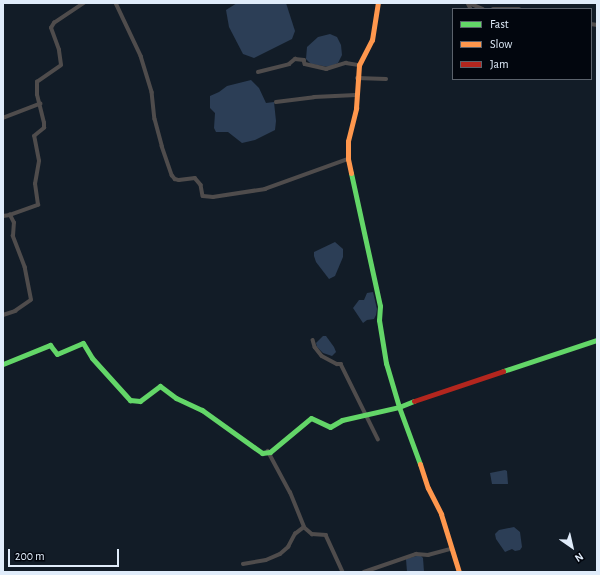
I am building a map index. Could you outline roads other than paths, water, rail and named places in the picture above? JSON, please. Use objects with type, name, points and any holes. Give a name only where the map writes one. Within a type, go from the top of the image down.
[{"type":"street","points":[[3,216],[38,205],[35,184],[39,161],[34,136],[44,128],[37,95],[37,82],[62,65],[59,50],[50,28],[54,23],[84,3]]},
{"type":"street","points":[[116,3],[141,56],[152,92],[155,118],[162,146],[172,175],[175,179],[195,178],[201,186],[203,196],[213,197],[265,188],[348,160]]},
{"type":"street","points":[[378,3],[372,40],[359,65],[356,95],[348,141],[348,160],[380,306],[379,320],[386,363],[399,407],[428,488],[441,514],[459,572]]},
{"type":"street","points":[[469,3],[481,8]]},
{"type":"street","points":[[258,72],[289,64],[295,59],[304,60],[305,64],[326,69],[346,63],[359,65]]},
{"type":"street","points":[[357,78],[386,79]]},
{"type":"street","points":[[276,102],[314,97],[356,95]]},
{"type":"street","points":[[3,118],[40,104]]},
{"type":"street","points":[[3,315],[19,309],[31,300],[25,268],[13,236],[14,223],[10,215]]},
{"type":"street","points":[[313,340],[315,347],[322,356],[337,364],[341,364],[378,439]]},
{"type":"street","points":[[3,364],[50,345],[57,354],[82,343],[92,358],[130,400],[140,401],[160,386],[176,398],[202,410],[262,453],[268,452],[311,418],[330,427],[346,419],[367,416],[399,407],[431,394],[597,340]]},
{"type":"street","points":[[268,452],[290,493],[304,527],[312,534],[326,535],[342,572]]},
{"type":"street","points":[[243,564],[266,560],[280,554],[288,547],[295,534],[304,527]]},
{"type":"street","points":[[364,572],[416,554],[428,555],[452,549]]},
{"type":"water","points":[[237,3],[286,3],[295,31],[292,39],[254,58],[243,54],[229,27],[226,10]]},
{"type":"water","points":[[330,34],[337,37],[341,45],[342,55],[338,63],[329,67],[311,64],[306,59],[307,47],[318,37]]},
{"type":"water","points":[[251,80],[259,88],[266,103],[274,102],[276,121],[275,130],[255,140],[242,143],[228,132],[216,132],[214,128],[215,113],[210,108],[210,96],[227,86]]},
{"type":"water","points":[[335,242],[343,249],[343,257],[335,276],[329,279],[316,262],[314,252]]},
{"type":"water","points":[[373,292],[377,309],[376,315],[374,319],[367,320],[363,323],[353,308],[359,300],[364,300],[367,293]]},
{"type":"water","points":[[323,336],[326,336],[334,347],[336,352],[332,356],[323,353],[317,347],[316,343]]},
{"type":"water","points":[[505,470],[507,471],[508,484],[492,484],[490,473]]},
{"type":"water","points":[[514,527],[520,532],[522,547],[520,550],[515,551],[512,549],[505,552],[496,539],[495,534],[499,530]]},
{"type":"water","points":[[420,555],[423,558],[424,572],[407,572],[406,559]]}]
